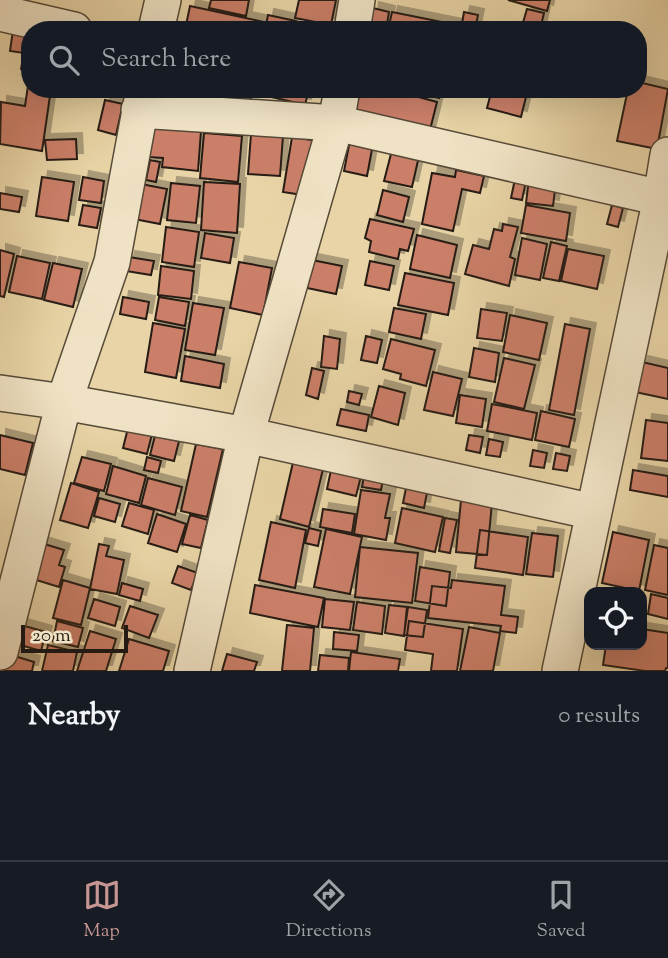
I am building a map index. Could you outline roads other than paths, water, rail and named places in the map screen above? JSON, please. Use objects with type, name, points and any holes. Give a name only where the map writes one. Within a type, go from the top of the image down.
[{"type":"street","points":[[158,21],[163,0]]},
{"type":"street","points":[[354,21],[358,0]]},
{"type":"street","points":[[0,13],[35,21]]},
{"type":"street","points":[[191,671],[246,435],[336,123],[340,98]]},
{"type":"street","points":[[0,652],[64,402],[111,262],[141,100],[336,123],[661,198]]},
{"type":"street","points":[[560,671],[668,155]]},
{"type":"street","points":[[0,393],[246,435],[594,512]]}]
